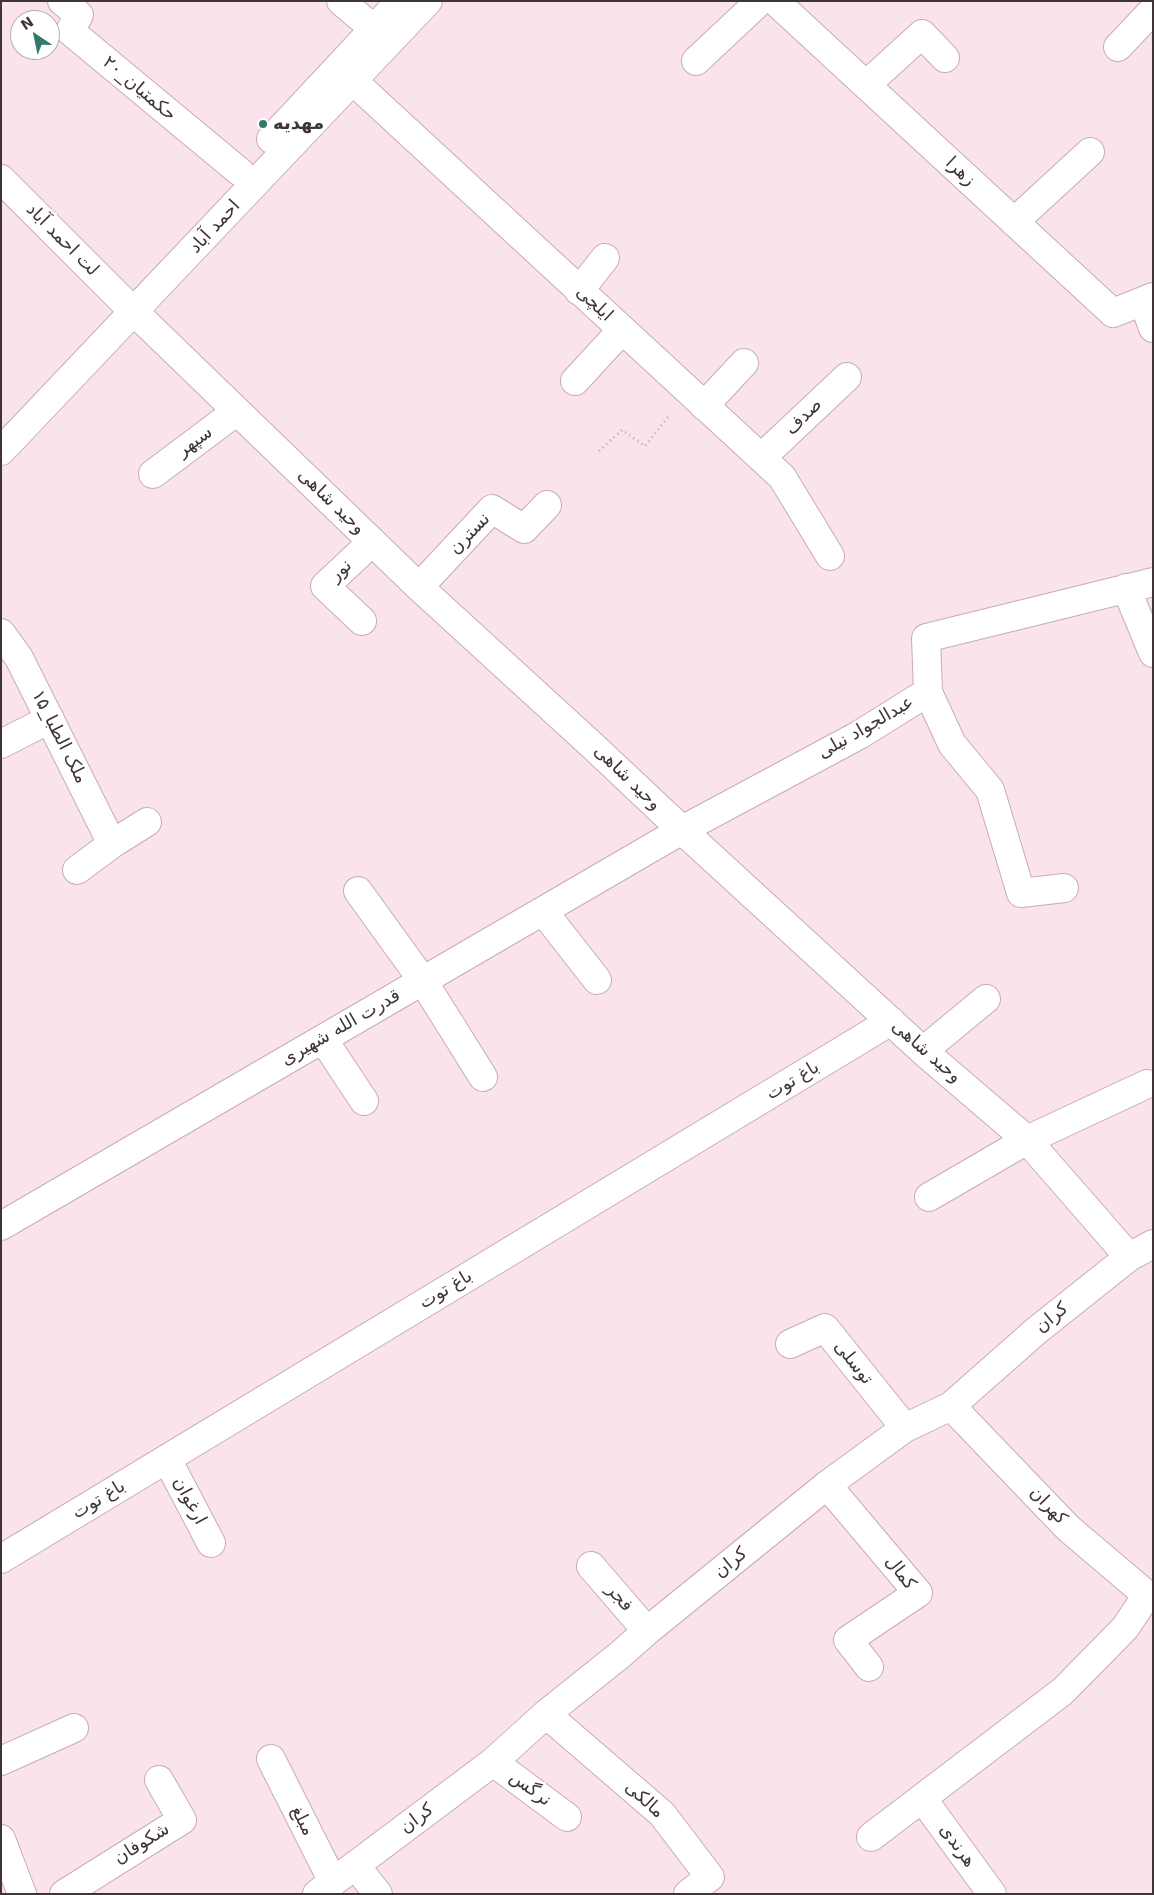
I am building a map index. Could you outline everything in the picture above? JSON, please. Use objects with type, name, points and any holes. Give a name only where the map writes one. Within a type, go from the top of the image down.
[{"type":"street","name":"۲۰_حکمتیان","points":[[62,1],[79,15],[70,31],[240,172]]},
{"type":"street","points":[[341,1],[374,30]]},
{"type":"street","name":"احمد آباد","points":[[1,451],[128,307],[346,74],[374,30],[400,1]]},
{"type":"street","name":"احمد آباد","points":[[1,425],[128,307],[240,172],[428,1]]},
{"type":"street","points":[[696,62],[760,1]]},
{"type":"street","name":"زهرا","points":[[775,1],[1114,313],[1148,299]]},
{"type":"street","points":[[1118,47],[1153,10]]},
{"type":"street","points":[[866,85],[922,34],[945,58]]},
{"type":"street","name":"ایلچی","points":[[346,74],[782,477],[830,556]]},
{"type":"street","points":[[1014,222],[1090,152]]},
{"type":"street","name":"لت احمد آباد","points":[[1,179],[128,307]]},
{"type":"street","points":[[579,291],[605,258]]},
{"type":"street","points":[[1148,299],[1153,328]]},
{"type":"street","name":"وحید شاهی","points":[[128,307],[419,587],[890,1022],[1027,1140],[1141,1250]]},
{"type":"street","points":[[575,381],[622,330]]},
{"type":"street","points":[[696,399],[744,363]]},
{"type":"street","name":"صدف","points":[[762,458],[847,377]]},
{"type":"street","name":"سپهر","points":[[153,474],[237,411]]},
{"type":"street","name":"نسترن","points":[[419,587],[492,509],[524,530],[547,505]]},
{"type":"street","name":"نور","points":[[362,621],[325,586],[372,542]]},
{"type":"street","name":"عبدالجواد نیلی","points":[[682,830],[859,735],[928,692],[926,638],[1153,582]]},
{"type":"street","points":[[1126,588],[1153,654]]},
{"type":"street","name":"۱۵_ملک الطبا","points":[[1,633],[19,658],[112,844]]},
{"type":"street","points":[[928,692],[952,744],[990,790],[1021,893],[1064,888]]},
{"type":"street","points":[[1,744],[50,719]]},
{"type":"street","points":[[77,870],[112,844],[147,822]]},
{"type":"street","name":"قدرت الله شهیری","points":[[1,1226],[682,830]]},
{"type":"street","points":[[358,891],[423,981],[483,1077]]},
{"type":"street","points":[[543,911],[597,980]]},
{"type":"street","points":[[922,1051],[986,999]]},
{"type":"street","name":"باغ توت","points":[[1,1559],[890,1022]]},
{"type":"street","points":[[323,1039],[364,1101]]},
{"type":"street","points":[[929,1197],[1027,1140],[1147,1084]]},
{"type":"street","name":"کران","points":[[325,1888],[493,1762],[546,1714],[621,1654],[646,1630],[827,1485],[905,1428],[951,1406],[1036,1331],[1141,1250]]},
{"type":"street","name":"توسلی","points":[[790,1344],[825,1328],[905,1428]]},
{"type":"street","name":"کهران","points":[[951,1406],[1068,1528],[1150,1595]]},
{"type":"street","name":"ارغوان","points":[[167,1459],[211,1543]]},
{"type":"street","name":"کمال","points":[[827,1485],[918,1593],[848,1640],[869,1667]]},
{"type":"street","name":"فجر","points":[[591,1566],[646,1630]]},
{"type":"street","points":[[871,1837],[1063,1691],[1125,1628],[1150,1595]]},
{"type":"street","name":"مالکی","points":[[546,1714],[662,1814],[710,1877],[688,1894]]},
{"type":"street","points":[[1,1761],[74,1728]]},
{"type":"street","name":"مبلغ","points":[[271,1760],[325,1888]]},
{"type":"street","name":"نرگس","points":[[493,1762],[567,1817]]},
{"type":"street","name":"شکوفان","points":[[64,1894],[182,1820],[159,1780]]},
{"type":"street","name":"هرندی","points":[[922,1798],[992,1894]]},
{"type":"street","points":[[1,1839],[22,1894]]},
{"type":"street","points":[[355,1865],[378,1894]]},
{"type":"path","points":[[599,451],[622,430],[645,446],[696,399]]},
{"type":"place","name":"مهدیه","points":[[263,124]]}]
